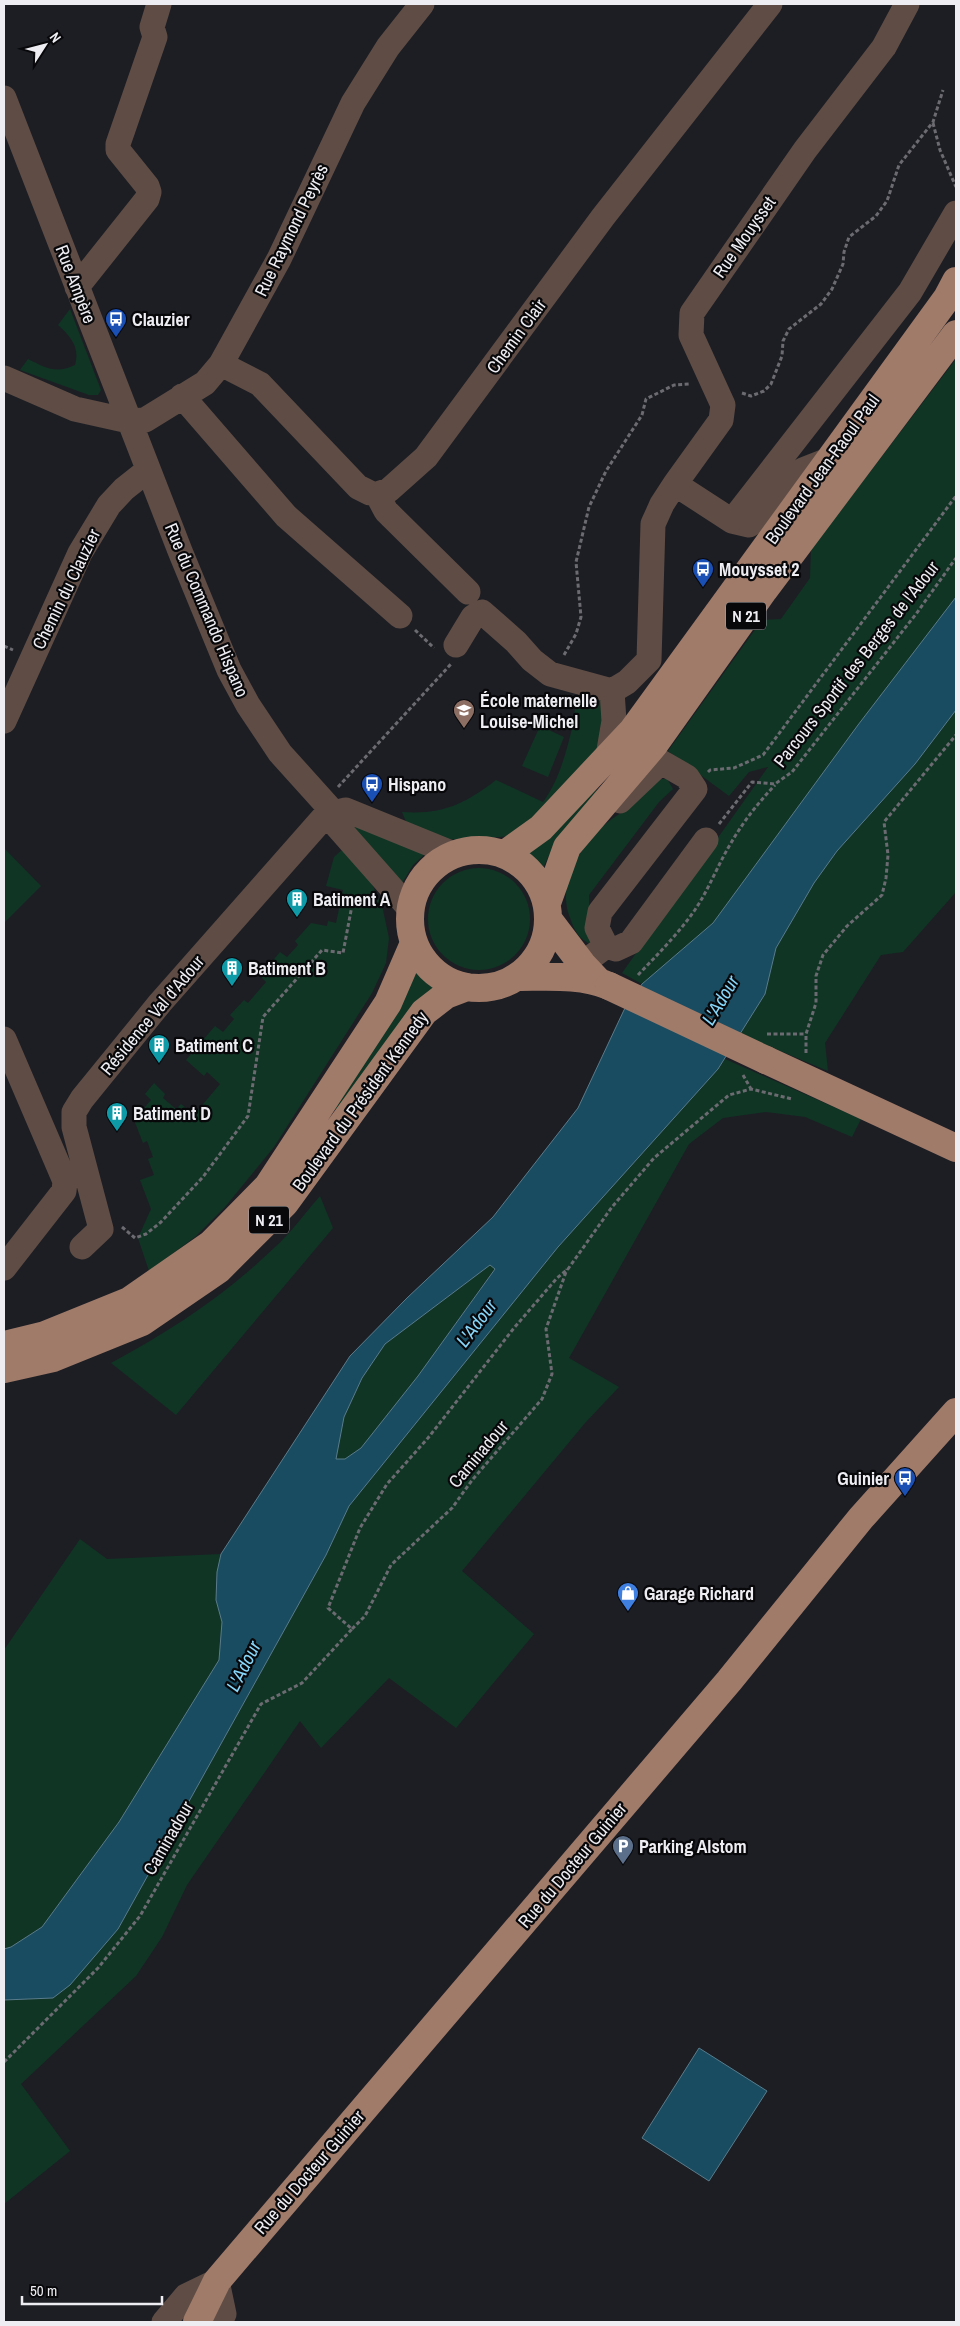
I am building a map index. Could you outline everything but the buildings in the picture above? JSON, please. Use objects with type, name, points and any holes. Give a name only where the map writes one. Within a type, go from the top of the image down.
[{"type":"main road","name":"Boulevard Jean-Raoul Paul","points":[[505,854],[541,828],[633,730],[947,298],[956,281]]},
{"type":"main road","name":"Boulevard Jean-Raoul Paul","points":[[547,911],[567,847],[654,745],[764,590],[956,334]]},
{"type":"main road","points":[[547,911],[545,942],[534,961],[518,977],[502,984],[484,988],[467,987],[445,979],[426,964],[414,943],[410,926],[410,909],[415,891],[424,876],[438,863],[454,854],[470,850],[488,850],[505,854],[524,866],[534,877],[538,883],[547,911],[597,977]]},
{"type":"main road","name":"Boulevard du Président Kennedy","points":[[4,1345],[45,1336],[130,1300],[211,1244],[268,1186],[388,1002],[414,943]]},
{"type":"main road","points":[[518,977],[597,977],[768,1047],[896,1120],[956,1148]]},
{"type":"main road","name":"Boulevard du Président Kennedy","points":[[4,1369],[53,1358],[142,1322],[218,1270],[285,1203],[424,1012],[446,995],[467,987]]},
{"type":"main road","points":[[896,1120],[956,1169]]},
{"type":"main road","name":"Rue du Docteur Guinier","points":[[197,2322],[217,2281],[729,1681],[861,1518],[956,1412]]},
{"type":"street","points":[[77,287],[147,199],[148,186],[118,150],[118,144],[155,37],[152,27],[159,4]]},
{"type":"street","name":"Rue Raymond Peyrès","points":[[129,422],[145,420],[205,383],[221,364],[279,259],[353,103],[388,47],[422,4]]},
{"type":"street","name":"Chemin Clair","points":[[377,494],[389,490],[426,457],[603,217],[770,4]]},
{"type":"street","name":"Rue Mouysset","points":[[612,691],[627,682],[648,660],[653,524],[662,504],[675,484],[721,420],[723,405],[691,335],[692,313],[804,150],[884,48],[907,4]]},
{"type":"street","name":"Rue Ampère","points":[[4,98],[148,470]]},
{"type":"street","points":[[732,521],[910,292],[956,213]]},
{"type":"street","points":[[221,364],[260,384],[358,486],[370,493],[377,494],[386,511],[468,592]]},
{"type":"street","points":[[4,378],[75,409],[129,422]]},
{"type":"street","points":[[199,414],[205,383]]},
{"type":"street","points":[[182,396],[286,516],[400,616]]},
{"type":"street","points":[[675,484],[732,521],[749,525],[767,513],[803,470],[831,459]]},
{"type":"street","name":"Chemin du Clauzier","points":[[4,721],[80,554],[109,505],[124,488],[148,470]]},
{"type":"street","name":"Rue du Commando Hispano","points":[[148,470],[229,670],[248,705],[280,753],[330,808],[335,824],[410,909]]},
{"type":"street","points":[[446,650],[473,617],[482,612],[516,642],[532,660],[550,674],[612,691],[614,721],[608,756]]},
{"type":"street","points":[[595,814],[615,806],[661,762],[687,777],[695,789],[600,912],[597,928],[606,946],[597,977]]},
{"type":"street","points":[[330,808],[346,810],[454,854]]},
{"type":"street","name":"Résidence Val d'Adour","points":[[82,1247],[101,1229],[74,1127],[74,1112],[82,1099],[160,1004],[330,808]]},
{"type":"street","points":[[606,946],[616,949],[631,942],[706,840]]},
{"type":"street","points":[[4,1039],[65,1180],[64,1191],[4,1268]]},
{"type":"street","points":[[164,2322],[186,2296],[217,2281],[224,2314],[220,2322]]},
{"type":"path","points":[[933,122],[940,150],[956,187]]},
{"type":"path","points":[[695,789],[710,770],[734,768],[763,755],[956,496]]},
{"type":"path","name":"Parcours Sportif des Berges de l'Adour","points":[[638,974],[663,950],[692,914],[752,810],[775,784],[792,772],[916,614],[956,558]]},
{"type":"path","points":[[330,808],[452,663],[446,650],[400,616]]},
{"type":"path","name":"Parcours Sportif des Berges de l'Adour","points":[[706,840],[752,782],[775,784]]},
{"type":"path","points":[[122,1227],[135,1238],[146,1234],[161,1222],[203,1177],[248,1116],[263,1018],[322,950],[343,953],[353,900]]},
{"type":"path","points":[[768,1047],[806,1034]]},
{"type":"path","name":"Caminadour","points":[[4,2062],[98,1968],[140,1916],[261,1704],[302,1683],[365,1616],[391,1565],[452,1508],[473,1479],[542,1399],[552,1374],[546,1329],[568,1269]]},
{"type":"path","points":[[352,1630],[328,1608],[360,1528],[387,1484],[428,1438],[514,1328]]},
{"type":"green space","points":[[70,309],[101,390],[98,395],[89,395],[20,370],[28,359],[51,369],[68,368],[75,365],[76,353],[73,343],[58,325]]},
{"type":"green space","points":[[956,359],[956,597],[858,725],[713,923],[642,984],[622,973],[768,767],[749,772],[729,796],[668,751],[762,620],[781,619],[810,578],[811,550]]},
{"type":"green space","points":[[587,695],[605,699],[604,747],[534,821],[510,836],[466,840],[430,838],[409,829],[402,812],[441,810],[474,796],[496,780],[543,802],[554,785],[562,765],[577,703]]},
{"type":"green space","points":[[956,710],[956,892],[903,952],[881,955],[825,1043],[828,1071],[740,1034],[765,994],[776,948],[814,883],[837,851],[915,764]]},
{"type":"green space","points":[[540,726],[564,737],[548,777],[522,766]]},
{"type":"green space","points":[[657,779],[667,779],[673,789],[659,802],[589,895],[589,923],[592,942],[588,943],[576,931],[566,903],[566,891],[573,867],[594,835],[646,793]]},
{"type":"green space","points":[[592,785],[599,793],[556,841],[543,868],[525,851]]},
{"type":"green space","points":[[347,820],[425,854],[413,865],[401,885]]},
{"type":"green space","points":[[4,848],[41,886],[4,923]]},
{"type":"green space","points":[[344,848],[370,879],[383,910],[389,938],[386,963],[372,993],[274,1147],[225,1207],[195,1237],[149,1271],[138,1238],[151,1209],[140,1180],[154,1175],[148,1159],[153,1157],[147,1141],[143,1143],[134,1120],[151,1100],[145,1094],[154,1083],[165,1094],[163,1098],[176,1109],[181,1104],[194,1115],[220,1084],[207,1072],[204,1076],[186,1060],[215,1026],[223,1032],[234,1019],[230,1015],[244,1000],[248,1003],[266,982],[260,976],[280,952],[287,957],[298,945],[295,941],[311,923],[327,926],[328,921],[336,923],[343,890],[326,886],[334,857]]},
{"type":"green space","points":[[479,868],[499,872],[515,883],[526,899],[530,919],[526,939],[515,955],[499,966],[479,970],[459,966],[443,955],[432,939],[428,919],[432,899],[443,883],[459,872]]},
{"type":"green space","points":[[413,969],[437,991],[341,1114],[333,1107]]},
{"type":"green space","points":[[725,1059],[861,1119],[852,1137],[805,1117],[766,1112],[723,1118],[689,1144],[569,1358],[619,1387],[585,1423],[462,1571],[534,1634],[456,1728],[389,1678],[321,1748],[300,1721],[187,1885],[162,1937],[136,1976],[21,2084],[70,2151],[4,2204],[4,2000],[53,1998],[118,1929],[326,1555],[349,1506],[558,1247]]},
{"type":"green space","points":[[320,1196],[333,1228],[176,1415],[111,1363],[176,1325],[236,1282],[280,1242]]},
{"type":"green space","points":[[490,1265],[495,1268],[418,1376],[361,1448],[345,1460],[335,1460],[344,1417],[362,1378],[385,1344]]},
{"type":"green space","points":[[80,1539],[107,1559],[221,1554],[217,1572],[216,1600],[222,1622],[219,1660],[119,1822],[42,1927],[11,1947],[4,1949],[4,1650]]},
{"type":"water","name":"L'Adour","points":[[956,597],[956,710],[915,764],[837,851],[814,883],[776,948],[765,994],[718,1069],[558,1247],[349,1506],[326,1555],[118,1929],[70,1985],[53,1998],[4,2000],[4,1949],[11,1947],[42,1927],[119,1822],[219,1660],[222,1622],[216,1600],[217,1572],[221,1554],[350,1356],[407,1298],[493,1217],[578,1108],[624,1010],[642,984],[713,923],[858,725]],"holes":[[[490,1265],[495,1269],[418,1376],[361,1448],[345,1459],[336,1459],[344,1417],[362,1378],[385,1344]]]},
{"type":"water","points":[[699,2048],[767,2091],[709,2181],[642,2138]]},
{"type":"place","name":"Clauzier","points":[[116,338]]},
{"type":"place","name":"Mouysset 2","points":[[703,588]]},
{"type":"place","name":"École maternelle Louise-Michel","points":[[464,729]]},
{"type":"place","name":"Hispano","points":[[372,803]]},
{"type":"place","name":"Batiment A","points":[[297,918]]},
{"type":"place","name":"Batiment B","points":[[232,987]]},
{"type":"place","name":"Batiment C","points":[[159,1064]]},
{"type":"place","name":"Batiment D","points":[[117,1132]]},
{"type":"place","name":"Guinier","points":[[905,1497]]},
{"type":"place","name":"Garage Richard","points":[[628,1612]]},
{"type":"place","name":"Parking Alstom","points":[[623,1865]]}]
